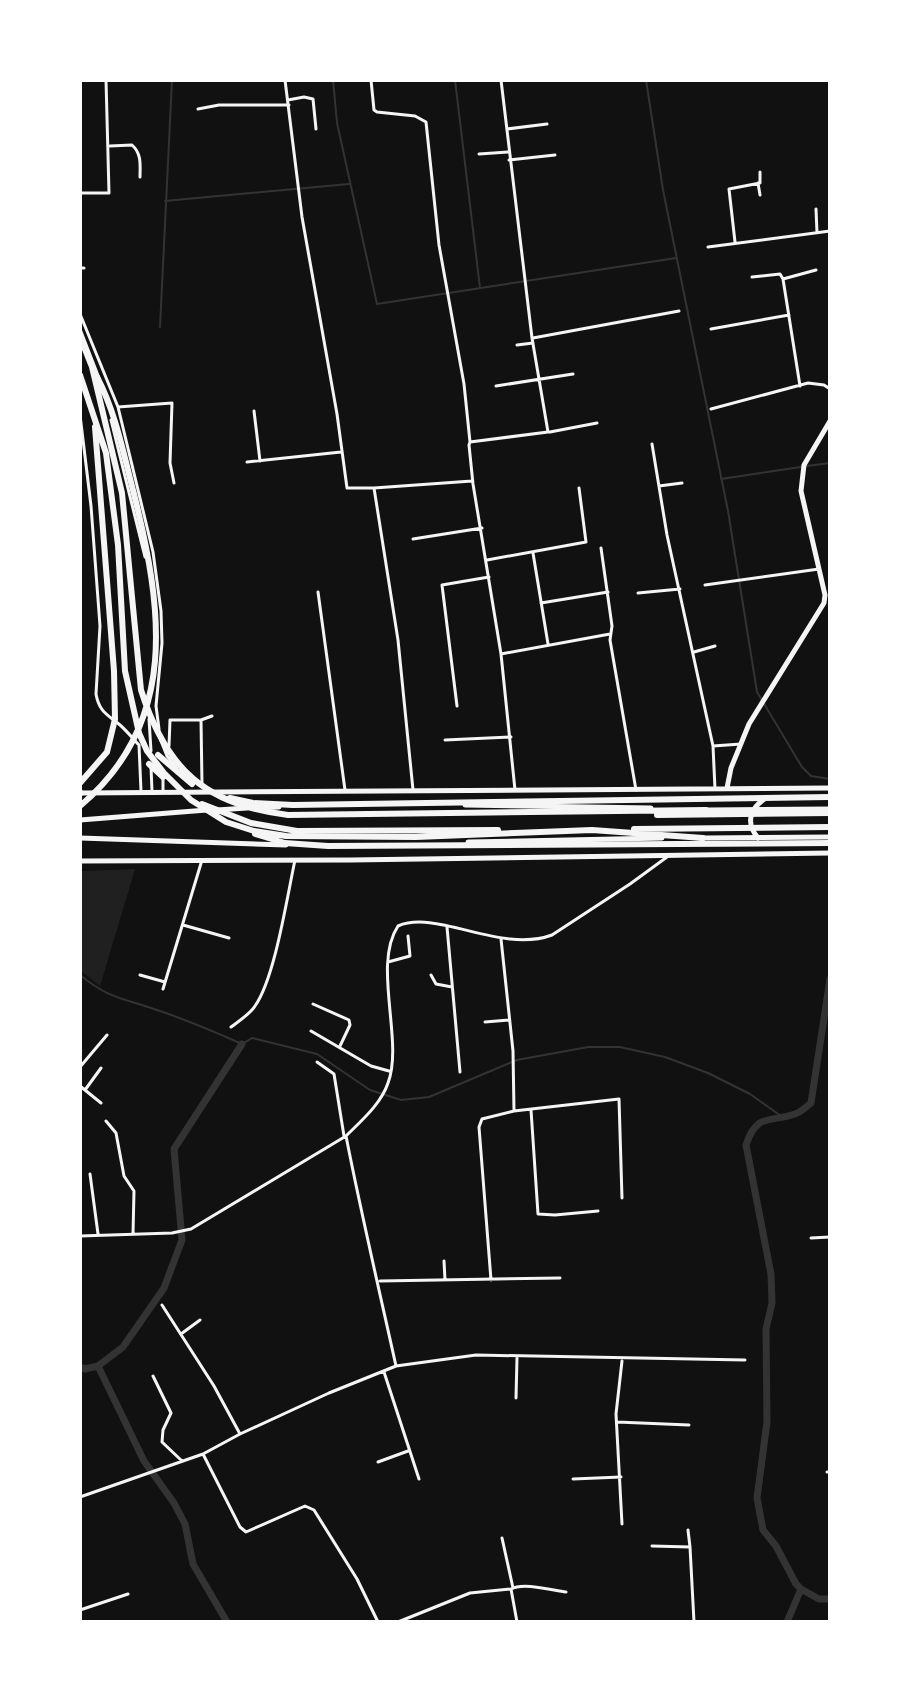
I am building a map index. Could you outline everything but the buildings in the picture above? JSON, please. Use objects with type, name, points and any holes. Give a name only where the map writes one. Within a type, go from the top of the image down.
[{"type":"highway","points":[[80,337],[103,389],[123,450],[146,541],[157,617],[157,650],[146,712],[137,735],[103,785],[80,806]]},
{"type":"highway","points":[[92,367],[122,493],[141,690],[150,720],[170,755],[189,776],[210,792],[252,809],[288,815],[706,810]]},
{"type":"highway","points":[[80,375],[106,453],[118,545],[125,671],[139,733],[147,751],[179,789],[208,812],[254,831],[286,836],[416,837],[592,830],[703,838]]},
{"type":"highway","points":[[80,783],[107,752],[115,719],[94,416]]},
{"type":"highway","points":[[158,755],[188,781],[220,799],[241,807],[312,818],[830,811]]},
{"type":"highway","points":[[149,764],[195,799],[254,834],[298,845],[830,843]]},
{"type":"highway","points":[[188,781],[234,800],[277,805],[830,797]]},
{"type":"highway","points":[[195,799],[251,823],[312,832],[830,827]]},
{"type":"main road","points":[[727,789],[741,744],[756,712],[828,594],[801,491],[804,465],[830,421]]},
{"type":"main road","points":[[81,793],[830,788]]},
{"type":"main road","points":[[766,798],[754,808],[750,821],[754,833],[766,844]]},
{"type":"main road","points":[[80,817],[90,819],[296,806],[532,805],[830,811]]},
{"type":"main road","points":[[80,838],[273,845],[830,837]]},
{"type":"main road","points":[[80,861],[830,853]]},
{"type":"street","points":[[80,193],[109,193],[106,80]]},
{"type":"street","points":[[285,80],[314,294],[337,414],[347,488],[472,481]]},
{"type":"street","points":[[371,80],[374,110],[415,116],[426,122],[439,245],[464,384],[472,481],[501,654],[515,790]]},
{"type":"street","points":[[501,80],[532,341],[548,432]]},
{"type":"street","points":[[198,109],[219,105],[289,103],[304,97],[313,99],[316,129]]},
{"type":"street","points":[[506,129],[547,124]]},
{"type":"street","points":[[108,147],[132,145],[140,159],[140,177]]},
{"type":"street","points":[[479,154],[508,152]]},
{"type":"street","points":[[509,160],[555,155]]},
{"type":"street","points":[[760,172],[760,195]]},
{"type":"street","points":[[735,242],[729,189],[758,183]]},
{"type":"street","points":[[816,209],[817,233]]},
{"type":"street","points":[[708,247],[830,231]]},
{"type":"street","points":[[783,279],[816,270]]},
{"type":"street","points":[[752,277],[780,274],[783,279],[800,386]]},
{"type":"street","points":[[517,345],[679,311]]},
{"type":"street","points":[[80,314],[118,407],[159,583],[162,643],[156,706],[161,746],[200,791]]},
{"type":"street","points":[[711,329],[789,315]]},
{"type":"street","points":[[80,329],[95,364],[123,464],[153,599],[155,633],[149,709],[152,791]]},
{"type":"street","points":[[496,386],[573,374]]},
{"type":"street","points":[[711,409],[816,383],[830,389]]},
{"type":"street","points":[[118,407],[172,403],[170,463],[174,483]]},
{"type":"street","points":[[254,411],[260,461]]},
{"type":"street","points":[[80,415],[100,626],[96,694],[104,714],[118,723],[139,745],[141,791]]},
{"type":"street","points":[[470,442],[597,423]]},
{"type":"street","points":[[652,444],[713,746],[715,789]]},
{"type":"street","points":[[247,462],[341,452]]},
{"type":"street","points":[[659,486],[682,483]]},
{"type":"street","points":[[374,488],[398,640],[413,790]]},
{"type":"street","points":[[487,560],[586,542],[579,488]]},
{"type":"street","points":[[413,539],[482,528]]},
{"type":"street","points":[[601,548],[612,626],[610,634],[636,790]]},
{"type":"street","points":[[533,553],[548,645]]},
{"type":"street","points":[[705,585],[819,569]]},
{"type":"street","points":[[457,706],[442,585],[489,577]]},
{"type":"street","points":[[638,593],[680,589]]},
{"type":"street","points":[[318,592],[345,790]]},
{"type":"street","points":[[541,603],[608,592]]},
{"type":"street","points":[[501,654],[610,634]]},
{"type":"street","points":[[694,652],[715,646]]},
{"type":"street","points":[[163,791],[170,720],[201,720],[212,716]]},
{"type":"street","points":[[200,791],[201,720]]},
{"type":"street","points":[[445,740],[511,737]]},
{"type":"street","points":[[713,746],[741,744]]},
{"type":"street","points":[[80,1236],[172,1233],[191,1229],[345,1136],[377,1102],[387,1086],[390,1072],[388,962],[391,938],[398,926],[417,922],[501,938],[531,940],[552,935],[669,855]]},
{"type":"street","points":[[163,989],[202,860]]},
{"type":"street","points":[[231,1027],[255,1008],[263,991],[295,860]]},
{"type":"street","points":[[182,925],[229,938]]},
{"type":"street","points":[[447,927],[460,1072]]},
{"type":"street","points":[[388,962],[410,956],[408,936]]},
{"type":"street","points":[[501,938],[514,1064],[514,1111]]},
{"type":"street","points":[[140,975],[165,982]]},
{"type":"street","points":[[431,975],[436,984],[452,987]]},
{"type":"street","points":[[313,1004],[349,1020],[350,1025],[339,1047]]},
{"type":"street","points":[[485,1022],[509,1020]]},
{"type":"street","points":[[311,1031],[371,1066],[390,1072]]},
{"type":"street","points":[[80,1067],[107,1035]]},
{"type":"street","points":[[317,1062],[334,1074],[362,1221],[379,1281],[396,1366]]},
{"type":"street","points":[[85,1090],[101,1068]]},
{"type":"street","points":[[80,1086],[101,1103]]},
{"type":"street","points":[[491,1280],[482,1119],[514,1111],[619,1099],[622,1198]]},
{"type":"street","points":[[531,1109],[538,1214],[598,1211]]},
{"type":"street","points":[[106,1121],[116,1133],[124,1176],[134,1191],[133,1234]]},
{"type":"street","points":[[90,1174],[98,1235]]},
{"type":"street","points":[[811,1238],[830,1237]]},
{"type":"street","points":[[444,1261],[445,1280]]},
{"type":"street","points":[[379,1281],[560,1278]]},
{"type":"street","points":[[162,1305],[214,1386],[240,1434]]},
{"type":"street","points":[[181,1334],[200,1320]]},
{"type":"street","points":[[80,1497],[203,1454],[240,1434],[396,1366],[476,1355],[745,1360]]},
{"type":"street","points":[[516,1398],[517,1356]]},
{"type":"street","points":[[622,1524],[617,1422],[623,1360]]},
{"type":"street","points":[[384,1371],[419,1479]]},
{"type":"street","points":[[153,1376],[171,1413],[163,1430],[162,1442],[182,1461]]},
{"type":"street","points":[[617,1422],[689,1425]]},
{"type":"street","points":[[378,1462],[409,1450]]},
{"type":"street","points":[[203,1454],[240,1527],[246,1532],[305,1506],[314,1510],[357,1579],[378,1622]]},
{"type":"street","points":[[573,1479],[621,1477]]},
{"type":"street","points":[[688,1530],[694,1622]]},
{"type":"street","points":[[502,1538],[517,1622]]},
{"type":"street","points":[[652,1546],[690,1547]]},
{"type":"street","points":[[398,1622],[470,1593],[512,1589],[521,1585],[566,1592]]},
{"type":"street","points":[[80,1610],[128,1594]]},
{"type":"shaded area","points":[[135,869],[100,986],[80,970],[80,876],[82,871]]},
{"type":"waterway","points":[[160,327],[172,80]]},
{"type":"waterway","points":[[333,80],[337,123],[377,304],[676,258]]},
{"type":"waterway","points":[[455,80],[480,288]]},
{"type":"waterway","points":[[646,80],[663,190],[728,511],[757,692],[802,767],[811,776],[830,779]]},
{"type":"waterway","points":[[165,201],[349,184]]},
{"type":"waterway","points":[[807,466],[830,463]]},
{"type":"waterway","points":[[721,479],[801,467]]},
{"type":"waterway","points":[[80,975],[116,996],[242,1044],[252,1038],[317,1054],[370,1090],[401,1100],[429,1097],[517,1060],[588,1047],[620,1047],[665,1057],[708,1073],[750,1094],[781,1116]]},
{"type":"waterway","points":[[830,979],[811,1103],[795,1114],[760,1123],[746,1145],[771,1274],[772,1303],[766,1329],[767,1422],[757,1498],[763,1530],[776,1546],[796,1584],[819,1599],[830,1599]]},
{"type":"waterway","points":[[227,1622],[193,1564],[185,1524],[144,1461],[98,1366],[123,1347],[164,1288],[182,1240],[174,1149],[242,1044]]},
{"type":"waterway","points":[[80,1367],[98,1366]]},
{"type":"waterway","points":[[787,1622],[801,1589]]}]
